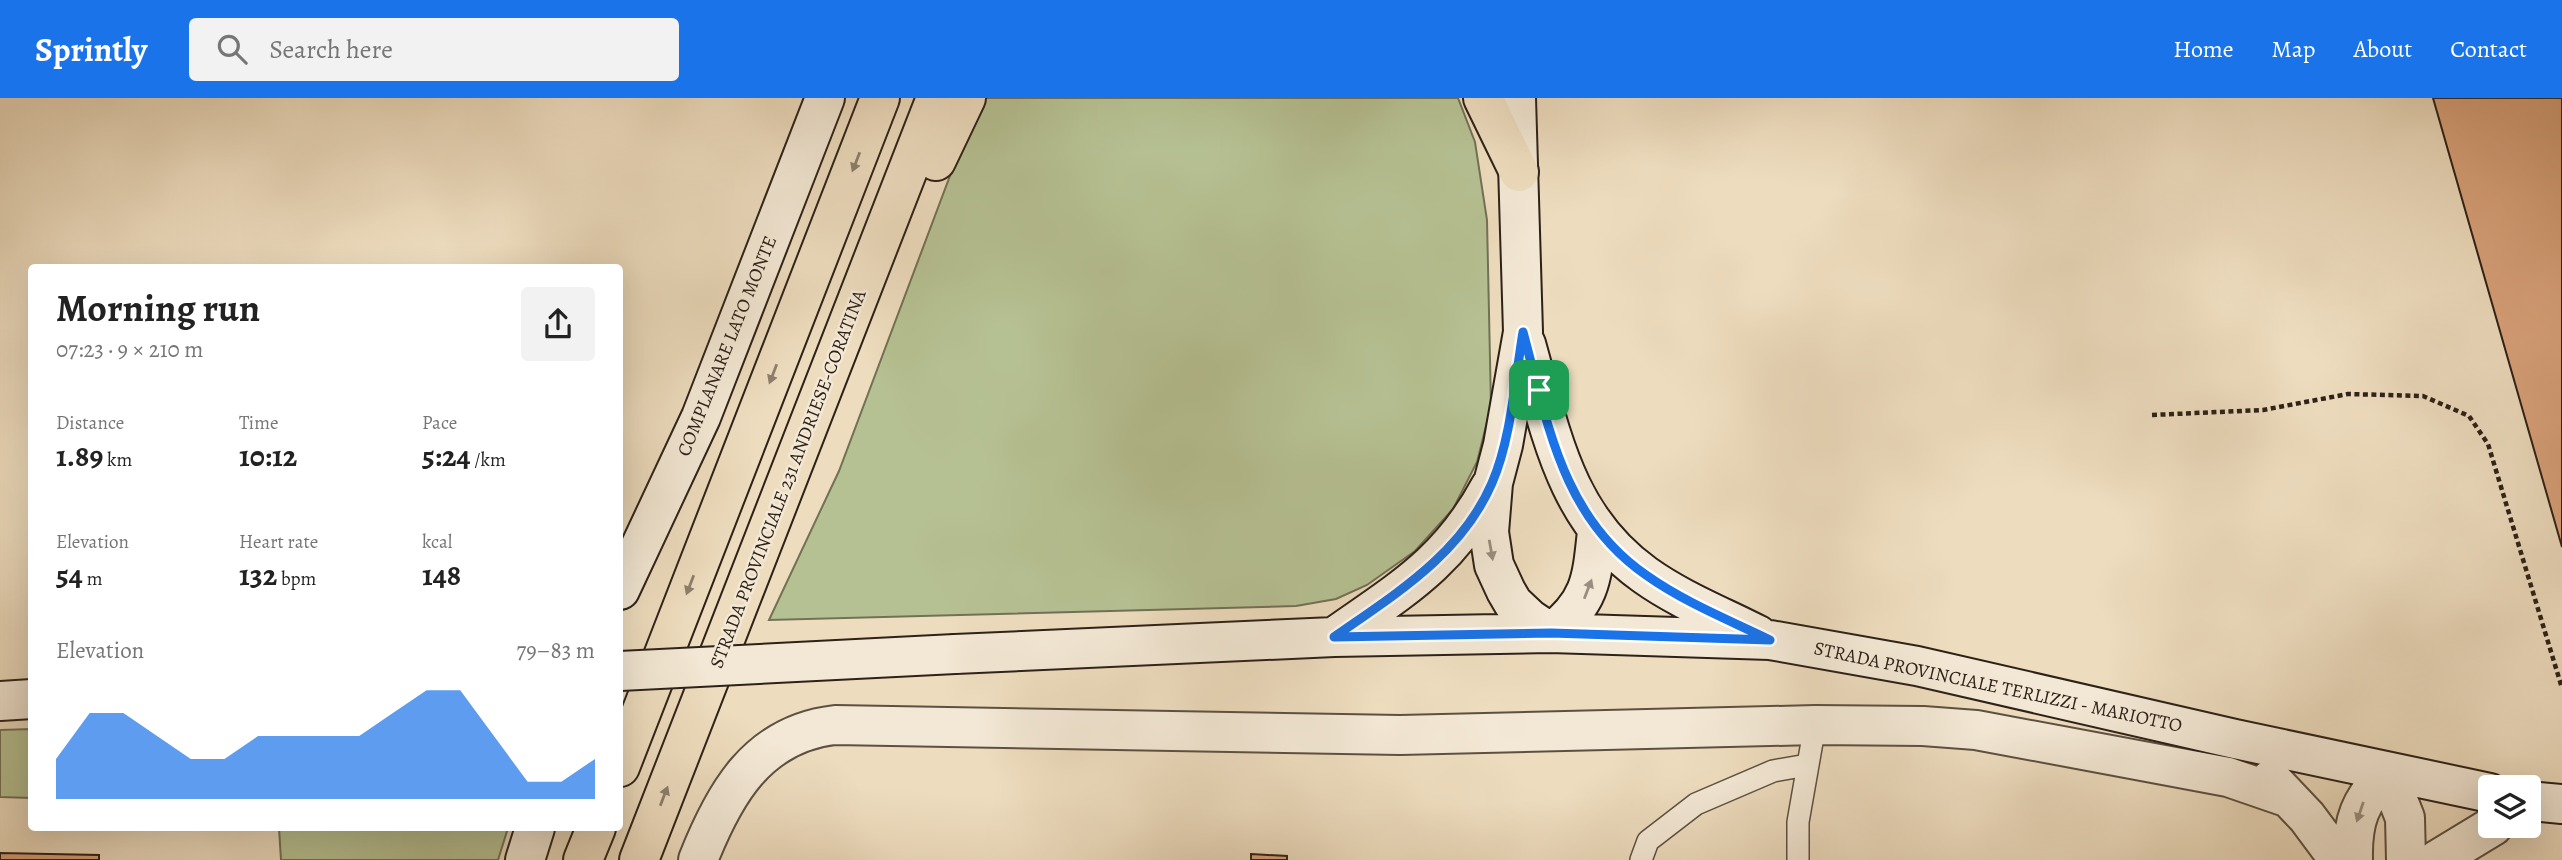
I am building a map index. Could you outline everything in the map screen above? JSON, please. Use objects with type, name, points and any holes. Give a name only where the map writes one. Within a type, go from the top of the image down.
[{"type":"highway","points":[[623,758],[880,98]]},
{"type":"highway","name":"STRADA PROVINCIALE 231 ANDRIESE-CORATINA","points":[[639,860],[936,98]]},
{"type":"highway","points":[[803,441],[967,98]]},
{"type":"highway","points":[[1483,98],[1518,172]]},
{"type":"highway","points":[[583,860],[595,831]]},
{"type":"street","name":"COMPLANARE LATO MONTE","points":[[623,584],[701,417],[825,98]]},
{"type":"street","points":[[1516,98],[1523,332],[1503,445],[1493,482],[1489,532],[1494,565],[1513,603],[1530,620],[1551,633],[1566,621],[1585,597],[1592,576],[1597,531]]},
{"type":"street","points":[[1523,332],[1555,449],[1573,491],[1597,531],[1628,561],[1664,587],[1770,640]]},
{"type":"street","points":[[1334,637],[1411,583],[1442,557],[1469,523],[1493,482]]},
{"type":"street","name":"STRADA PROVINCIALE TERLIZZI - MARIOTTO","points":[[623,671],[1334,637],[1551,633],[1770,640],[1917,666],[2235,739],[2478,791]]},
{"type":"street","points":[[0,701],[28,699]]},
{"type":"street","points":[[698,860],[723,803],[750,767],[773,748],[797,734],[835,725],[1400,735],[1815,724],[1923,726],[1976,730],[2228,777],[2289,798]]},
{"type":"street","points":[[2235,739],[2307,817],[2339,860]]},
{"type":"street","points":[[2353,860],[2357,815],[2367,793],[2387,772],[2404,818],[2406,860]]},
{"type":"street","points":[[525,860],[534,831]]},
{"type":"street","points":[[2437,860],[2478,835]]},
{"type":"lane","points":[[1798,860],[1798,822],[1815,724]]},
{"type":"lane","points":[[1641,860],[1648,841],[1696,804],[1773,771],[1807,765]]},
{"type":"path","points":[[2152,415],[2263,410],[2348,394],[2423,396],[2469,416],[2488,444],[2562,688]]},
{"type":"green space","points":[[984,98],[1458,98],[1475,142],[1487,220],[1491,406],[1477,462],[1453,509],[1415,551],[1367,585],[1336,599],[1296,606],[769,620],[839,471],[974,112]]},
{"type":"green space","points":[[28,729],[28,798],[0,797],[0,730]]},
{"type":"green space","points":[[279,831],[507,831],[498,860],[281,860]]},
{"type":"building","points":[[2433,98],[2562,98],[2562,547]]},
{"type":"building","points":[[0,853],[99,855],[99,860],[0,860]]},
{"type":"building","points":[[1251,854],[1287,856],[1287,860],[1251,860]]},
{"type":"route","points":[[1523,332],[1539,390],[1563,471],[1584,511],[1611,547],[1644,575],[1664,587],[1770,640],[1551,633],[1334,637],[1425,572],[1442,557],[1469,523],[1493,482],[1503,445],[1523,332]]}]
